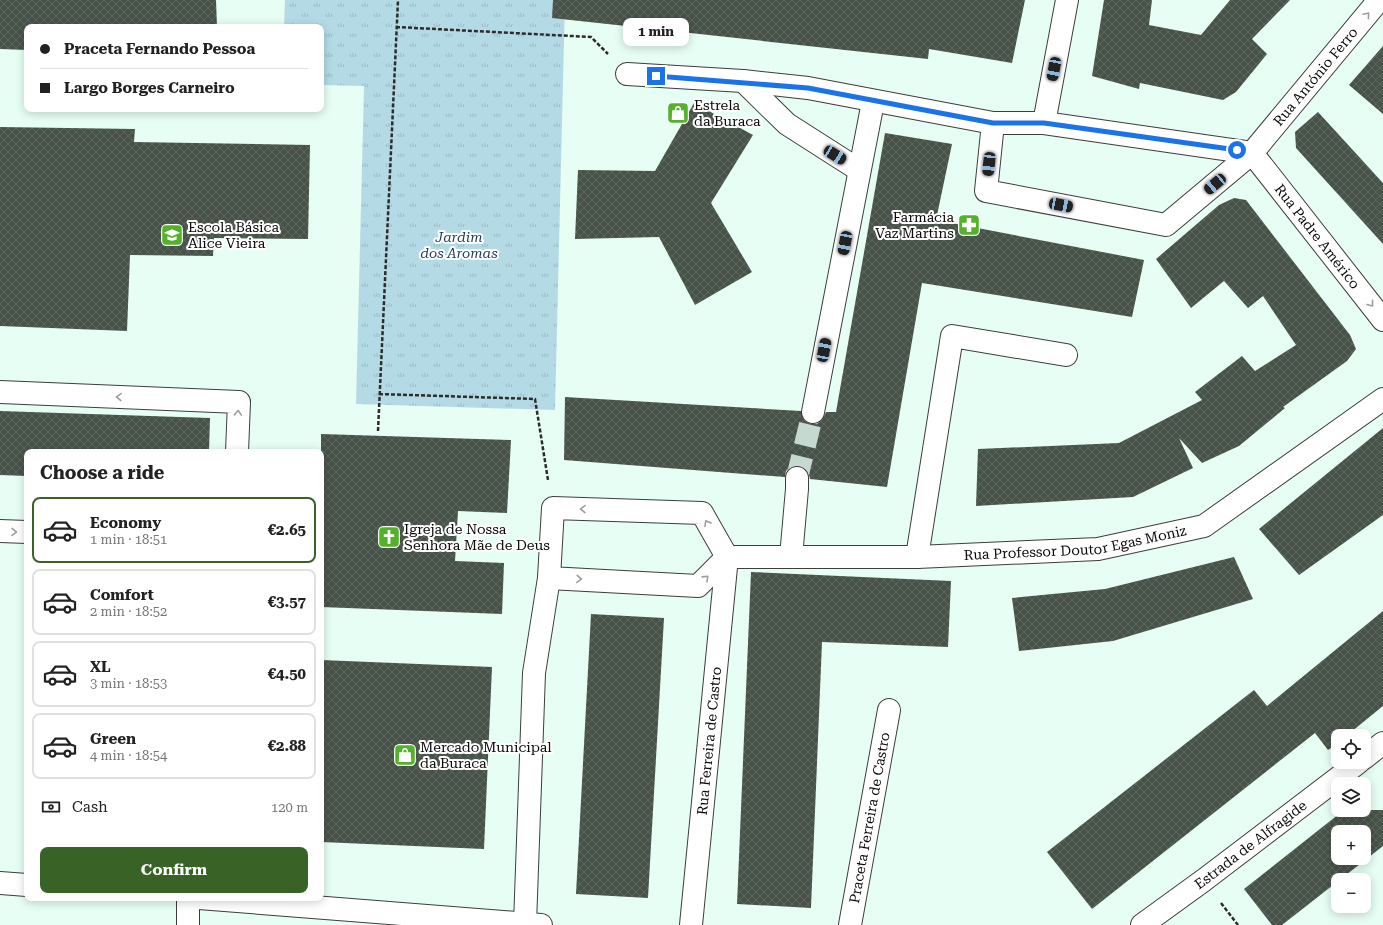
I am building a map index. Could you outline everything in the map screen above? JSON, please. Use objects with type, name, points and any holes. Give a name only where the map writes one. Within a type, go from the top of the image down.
[{"type":"street","points":[[1044,123],[1067,0]]},
{"type":"street","name":"Rua António Ferro","points":[[993,123],[986,191],[1166,225],[1252,153],[1379,0]]},
{"type":"street","points":[[627,74],[743,81],[808,88],[873,102],[993,123],[1044,123],[1252,153]]},
{"type":"street","points":[[743,81],[787,124],[859,170]]},
{"type":"street","points":[[813,412],[873,102]]},
{"type":"street","name":"Rua Padre Américo","points":[[1252,153],[1383,320]]},
{"type":"street","points":[[917,557],[952,336],[1066,355]]},
{"type":"street","points":[[0,392],[238,402],[237,449]]},
{"type":"street","name":"Rua Professor Doutor Egas Moniz","points":[[727,557],[917,557],[1098,549],[1204,526],[1383,400]]},
{"type":"street","points":[[791,557],[798,489],[797,478]]},
{"type":"street","points":[[257,901],[533,924],[532,755],[534,673],[549,578],[553,508],[702,513],[727,557],[698,586],[549,578]]},
{"type":"street","points":[[0,531],[24,532]]},
{"type":"street","name":"Rua Ferreira de Castro","points":[[691,925],[727,557]]},
{"type":"street","name":"Praceta Ferreira de Castro","points":[[850,925],[890,710]]},
{"type":"street","points":[[1371,752],[1383,743]]},
{"type":"street","name":"Estrada de Alfragide","points":[[1142,925],[1204,880],[1350,769]]},
{"type":"street","points":[[0,883],[24,885]]},
{"type":"street","points":[[188,901],[188,925]]},
{"type":"path","points":[[378,431],[398,0]]},
{"type":"path","points":[[396,27],[591,37],[627,74]]},
{"type":"path","points":[[379,394],[535,399],[553,508]]},
{"type":"green space","name":"Jardim dos Aromas","points":[[285,0],[565,0],[555,410],[356,404],[364,86],[324,85],[324,24],[284,24]]},
{"type":"building","points":[[0,0],[216,0],[217,24],[24,24],[24,50],[0,49]]},
{"type":"building","points":[[553,0],[1025,0],[1012,63],[929,49],[928,59],[552,18]]},
{"type":"building","points":[[1104,0],[1152,0],[1149,25],[1201,35],[1230,0],[1290,0],[1252,39],[1267,54],[1236,92],[1223,100],[1140,83],[1139,89],[1092,76]]},
{"type":"building","points":[[1383,46],[1383,114],[1349,85]]},
{"type":"building","points":[[694,103],[753,135],[711,203],[752,272],[695,305],[659,237],[575,239],[578,170],[655,171]]},
{"type":"building","points":[[1318,112],[1383,183],[1383,244],[1296,148],[1295,132]]},
{"type":"building","points":[[0,127],[135,129],[134,142],[310,145],[308,239],[214,238],[213,256],[130,255],[127,331],[0,326]]},
{"type":"building","points":[[885,133],[952,144],[936,220],[1144,260],[1132,317],[922,283],[887,487],[810,479],[808,471],[803,467],[797,466],[790,467],[786,471],[785,477],[564,460],[565,397],[801,411],[805,421],[811,424],[817,424],[822,420],[826,412],[836,412]]},
{"type":"building","points":[[1234,198],[1246,200],[1350,335],[1356,349],[1347,361],[1283,407],[1285,408],[1239,446],[1202,463],[1179,438],[1193,468],[1133,497],[976,506],[978,449],[1119,443],[1202,400],[1195,392],[1242,356],[1255,371],[1296,345],[1263,296],[1248,308],[1224,281],[1191,308],[1156,259],[1219,205]]},
{"type":"building","points":[[0,411],[210,418],[209,449],[24,449],[24,476],[0,475]]},
{"type":"building","points":[[1383,428],[1383,515],[1299,575],[1259,529]]},
{"type":"building","name":"Igreja de Nossa Senhora Mãe de Deus","points":[[321,434],[511,440],[507,513],[458,511],[455,561],[504,563],[502,614],[324,607],[324,449],[321,449]]},
{"type":"building","points":[[1234,557],[1253,599],[1113,641],[1019,651],[1012,598],[1105,589]]},
{"type":"building","points":[[751,572],[951,581],[948,647],[822,642],[811,908],[737,904]]},
{"type":"building","points":[[1383,611],[1383,706],[1355,729],[1331,729],[1331,748],[1328,750],[1315,733],[1092,909],[1047,852],[1254,690],[1267,706]]},
{"type":"building","points":[[591,614],[664,618],[648,898],[576,894]]},
{"type":"building","name":"Mercado Municipal da Buraca","points":[[324,660],[492,667],[484,849],[324,842]]},
{"type":"building","points":[[1371,810],[1383,810],[1383,846],[1371,855],[1371,825],[1331,825],[1331,865],[1359,865],[1348,873],[1331,873],[1331,887],[1282,925],[1272,925],[1244,889],[1335,817],[1371,817]]},
{"type":"tunnel","points":[[797,478],[813,412]]},
{"type":"place","name":"Estrela da Buraca","points":[[678,113]]},
{"type":"place","name":"Farmácia Vaz Martins","points":[[969,225]]},
{"type":"place","name":"Escola Básica Alice Vieira","points":[[172,235]]},
{"type":"place","name":"Igreja de Nossa Senhora Mãe de Deus","points":[[389,537]]},
{"type":"place","name":"Mercado Municipal da Buraca","points":[[405,755]]},
{"type":"route","points":[[656,76],[743,81],[808,88],[873,102],[993,123],[1044,123],[1237,150]]}]
